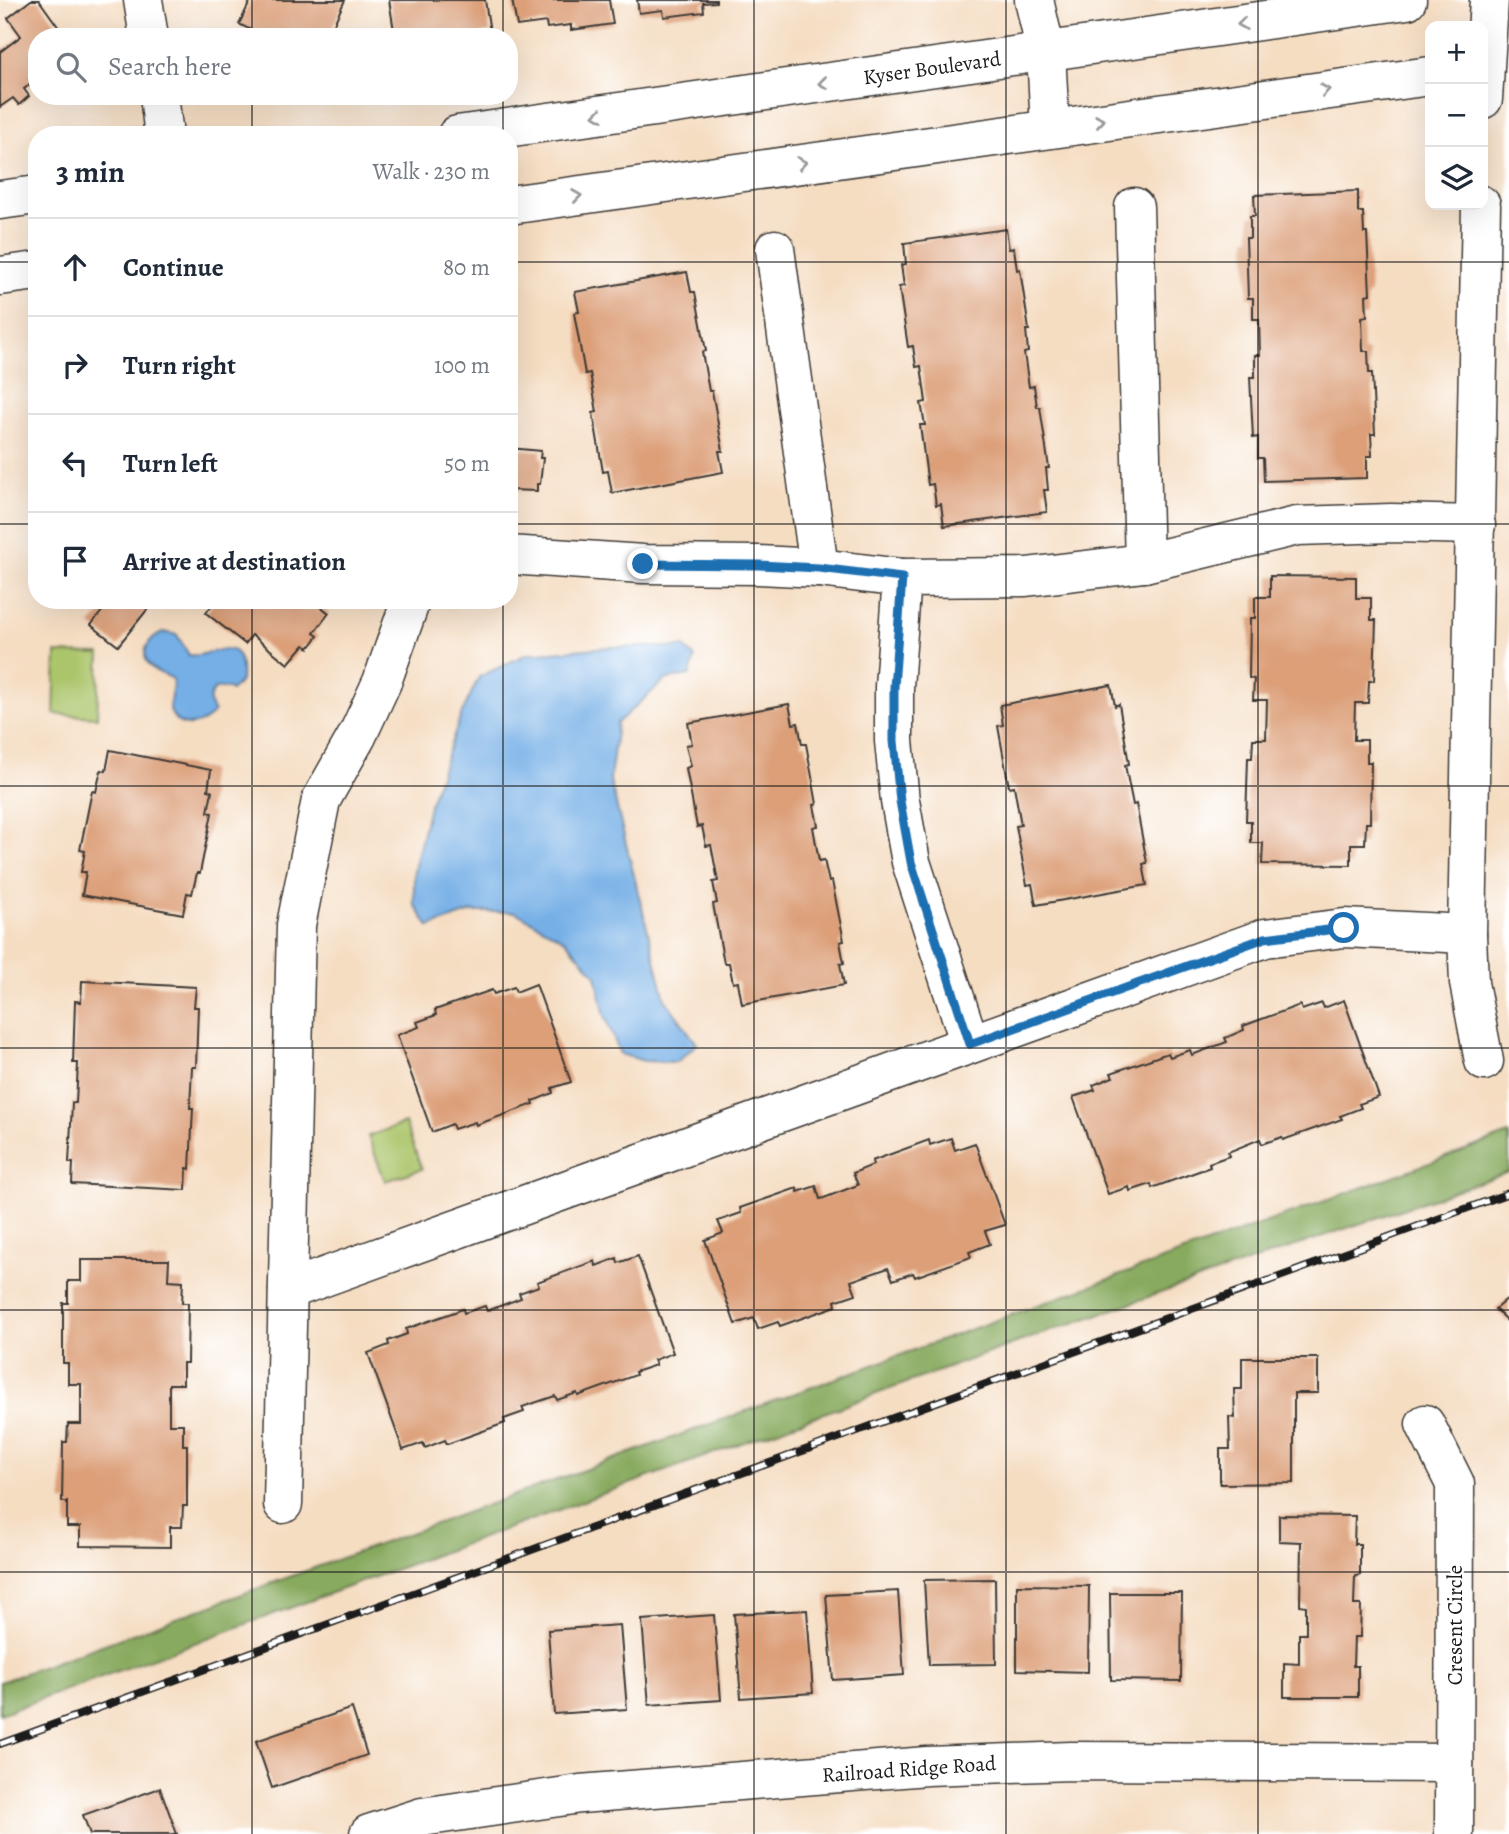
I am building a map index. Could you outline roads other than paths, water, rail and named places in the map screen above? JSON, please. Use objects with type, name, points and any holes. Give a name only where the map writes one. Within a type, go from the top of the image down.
[{"type":"street","points":[[144,0],[148,28]]},
{"type":"street","points":[[1034,0],[1046,52],[1050,128]]},
{"type":"street","name":"Kyser Boulevard","points":[[518,126],[1407,0]]},
{"type":"street","points":[[1489,0],[1490,75]]},
{"type":"street","points":[[518,204],[1425,77]]},
{"type":"street","points":[[160,105],[163,126]]},
{"type":"street","points":[[0,200],[28,196]]},
{"type":"street","points":[[1134,206],[1144,563]]},
{"type":"street","points":[[1481,210],[1467,934],[1469,983],[1483,1061]]},
{"type":"street","points":[[775,248],[819,568]]},
{"type":"street","points":[[0,276],[28,272]]},
{"type":"street","points":[[518,556],[643,564],[819,568],[902,578],[1027,577],[1144,563],[1297,526],[1391,523],[1476,525]]},
{"type":"street","points":[[902,578],[894,687],[894,741],[900,801],[911,862],[970,1044]]},
{"type":"street","points":[[283,1504],[296,925],[321,800],[357,736],[382,682],[408,609]]},
{"type":"street","points":[[288,1290],[1265,938],[1344,928],[1467,934]]},
{"type":"street","name":"Cresent Circle","points":[[1425,1424],[1455,1484],[1454,1834]]},
{"type":"street","name":"Railroad Ridge Road","points":[[369,1834],[422,1817],[580,1794],[927,1766],[1071,1761],[1454,1763]]},
{"type":"water","points":[[164,632],[177,635],[189,655],[225,649],[238,655],[241,681],[231,691],[227,688],[215,689],[210,700],[214,712],[199,723],[186,725],[175,719],[170,709],[173,679],[154,670],[145,657],[150,642]]},
{"type":"water","points":[[609,647],[684,647],[695,657],[690,675],[665,680],[617,723],[610,780],[665,999],[697,1044],[677,1062],[644,1061],[620,1054],[605,1016],[596,975],[565,940],[515,912],[472,912],[429,927],[414,904],[414,870],[429,806],[461,715],[479,677],[527,654]]},
{"type":"railway","points":[[0,1744],[1509,1193]]}]
